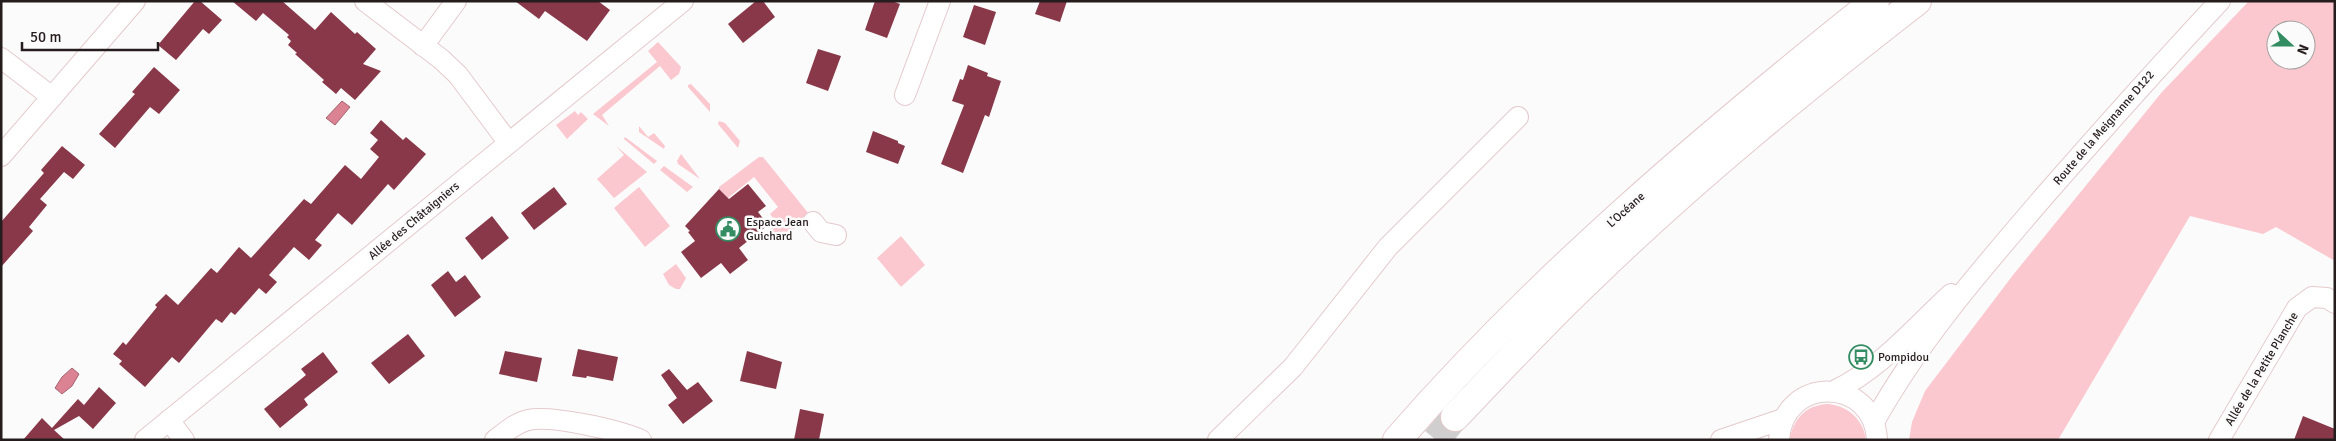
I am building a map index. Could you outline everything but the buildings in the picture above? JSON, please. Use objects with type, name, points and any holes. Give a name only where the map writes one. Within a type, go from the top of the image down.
[{"type":"highway","name":"L’Océane","points":[[1397,440],[1465,364],[1571,260],[1703,142],[1875,1]]},
{"type":"highway","name":"L’Océane","points":[[1455,418],[1539,328],[1668,206],[1752,134],[1917,1]]},
{"type":"street","points":[[1,156],[135,1]]},
{"type":"street","points":[[365,1],[458,75],[508,142]]},
{"type":"street","points":[[423,46],[456,1]]},
{"type":"street","name":"Allée des Châtaigniers","points":[[144,440],[330,291],[508,142],[571,94],[684,1]]},
{"type":"street","points":[[905,95],[940,1]]},
{"type":"street","name":"Route de la Meignanne D122","points":[[1991,258],[2154,70],[2220,1]]},
{"type":"street","points":[[1,58],[52,97]]},
{"type":"street","points":[[1218,440],[1293,367],[1388,247],[1518,117]]},
{"type":"street","points":[[813,222],[820,232],[836,235]]},
{"type":"street","points":[[1834,392],[1846,386],[1884,358],[1991,258]]},
{"type":"street","points":[[1876,431],[1892,390],[1991,258]]},
{"type":"street","name":"Allée de la Petite Planche","points":[[2219,440],[2297,308],[2312,297],[2327,298],[2335,303]]},
{"type":"street","points":[[1779,440],[1783,419],[1793,406],[1801,399],[1816,393],[1834,392],[1847,395],[1858,401],[1868,411],[1876,431]]},
{"type":"street","points":[[496,440],[519,423],[536,419],[618,431],[641,440]]},
{"type":"street","points":[[1721,440],[1783,419]]},
{"type":"street","points":[[169,420],[184,440]]},
{"type":"shaded area","points":[[2249,1],[2335,1],[2335,261],[2276,227],[2263,234],[2190,216],[2058,440],[1909,440],[1912,422],[1925,391],[2013,275],[2162,92]]},
{"type":"shaded area","points":[[658,42],[681,67],[679,74],[671,80],[660,66],[602,115],[609,126],[593,114],[657,62],[648,51]]},
{"type":"shaded area","points":[[691,84],[710,104],[710,112],[688,87]]},
{"type":"shaded area","points":[[342,101],[350,107],[335,125],[326,118]]},
{"type":"shaded area","points":[[575,111],[578,115],[581,112],[588,119],[567,139],[556,125]]},
{"type":"shaded area","points":[[719,121],[725,123],[740,141],[738,148],[718,124]]},
{"type":"shaded area","points":[[639,126],[648,137],[654,133],[665,146],[664,149],[639,132]]},
{"type":"shaded area","points":[[625,137],[657,161],[654,164],[624,139]]},
{"type":"shaded area","points":[[616,146],[647,172],[614,198],[597,179],[624,155]]},
{"type":"shaded area","points":[[681,154],[700,179],[678,164],[677,161]]},
{"type":"shaded area","points":[[759,157],[763,157],[809,214],[808,218],[779,241],[769,227],[776,222],[770,214],[778,207],[754,177],[728,198],[719,189],[719,187]]},
{"type":"shaded area","points":[[664,166],[693,187],[687,192],[660,170]]},
{"type":"shaded area","points":[[639,187],[670,226],[645,247],[614,208]]},
{"type":"shaded area","points":[[901,236],[925,265],[901,287],[877,258]]},
{"type":"shaded area","points":[[676,264],[686,278],[680,289],[669,285],[663,274]]},
{"type":"shaded area","points":[[72,368],[79,374],[72,386],[62,394],[55,388],[62,377]]},
{"type":"shaded area","points":[[1828,404],[1842,408],[1853,415],[1862,426],[1866,440],[1789,440],[1797,420],[1802,414],[1813,407]]},
{"type":"tunnel","points":[[1436,440],[1455,417]]},
{"type":"place","name":"Espace Jean Guichard","points":[[728,229]]},
{"type":"place","name":"Pompidou","points":[[1861,357]]}]
